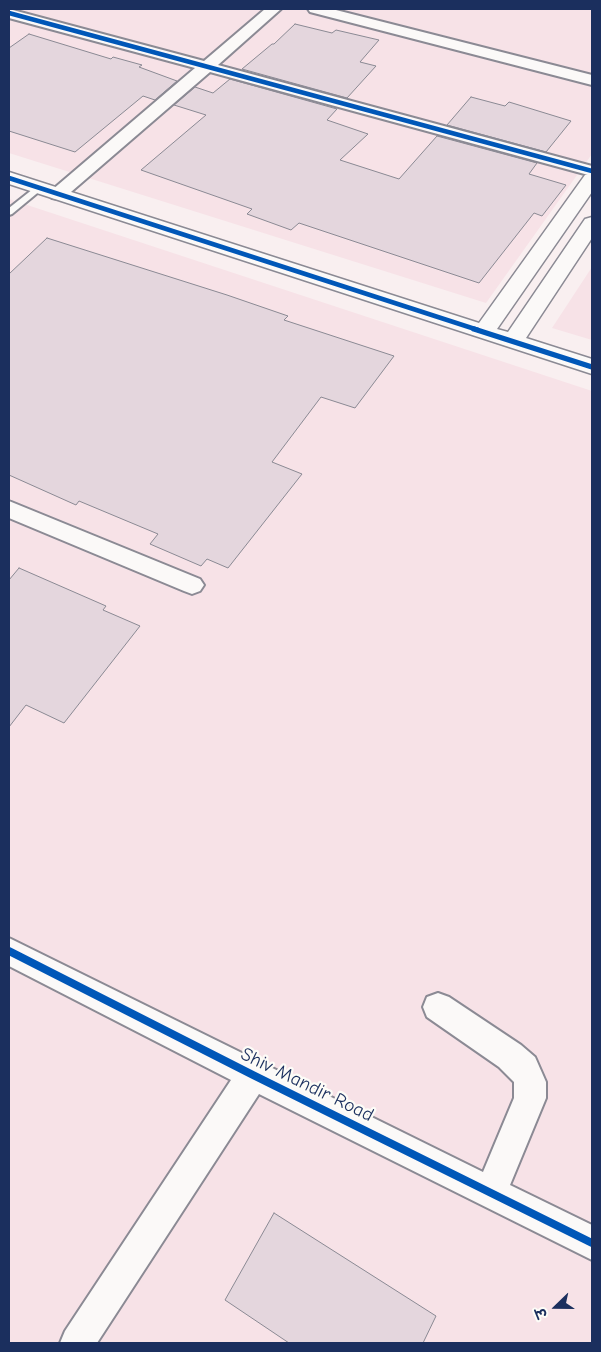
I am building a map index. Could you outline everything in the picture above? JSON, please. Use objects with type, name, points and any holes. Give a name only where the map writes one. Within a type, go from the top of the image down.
[{"type":"street","points":[[58,194],[274,9]]},
{"type":"street","points":[[315,9],[592,80]]},
{"type":"street","points":[[9,13],[592,171]]},
{"type":"street","points":[[9,178],[592,367]]},
{"type":"street","points":[[484,331],[592,179]]},
{"type":"street","points":[[513,341],[592,223]]},
{"type":"street","points":[[9,509],[192,585]]},
{"type":"street","name":"Shiv Mandir Road","points":[[9,951],[253,1075],[592,1243]]},
{"type":"street","points":[[438,1007],[510,1056],[524,1068],[530,1082],[530,1098],[490,1193]]},
{"type":"street","points":[[77,1343],[253,1075]]},
{"type":"lane","points":[[9,212],[38,188]]},
{"type":"shaded area","points":[[9,9],[592,9],[592,154],[486,303],[9,153]]},
{"type":"shaded area","points":[[9,199],[592,391],[592,1343],[9,1343]]},
{"type":"shaded area","points":[[592,267],[592,340],[552,328]]},
{"type":"building","points":[[295,24],[332,33],[336,30],[379,40],[360,62],[376,66],[347,98],[242,69],[274,44]]},
{"type":"building","points":[[29,34],[111,59],[113,57],[142,65],[139,67],[177,81],[155,100],[143,96],[75,152],[9,131],[9,48]]},
{"type":"building","points":[[230,79],[337,109],[327,120],[368,134],[340,160],[399,179],[437,136],[537,163],[529,174],[566,185],[542,216],[534,213],[479,283],[299,223],[291,230],[247,214],[252,209],[141,170],[206,115],[174,105],[195,87],[213,93]]},
{"type":"building","points":[[471,97],[505,106],[509,102],[571,121],[546,152],[447,125]]},
{"type":"building","points":[[47,238],[227,295],[288,316],[284,320],[394,356],[355,408],[321,397],[272,462],[302,474],[228,568],[207,559],[201,566],[150,544],[158,534],[79,501],[76,505],[9,475],[9,274]]},
{"type":"building","points":[[19,568],[106,606],[103,610],[140,626],[64,723],[26,705],[9,727],[9,580]]},
{"type":"building","points":[[274,1213],[436,1316],[423,1343],[289,1343],[225,1300]]},
{"type":"cycle path","points":[[9,13],[592,171]]},
{"type":"cycle path","points":[[9,178],[592,367]]},
{"type":"cycle path","points":[[9,951],[253,1075],[592,1243]]}]
